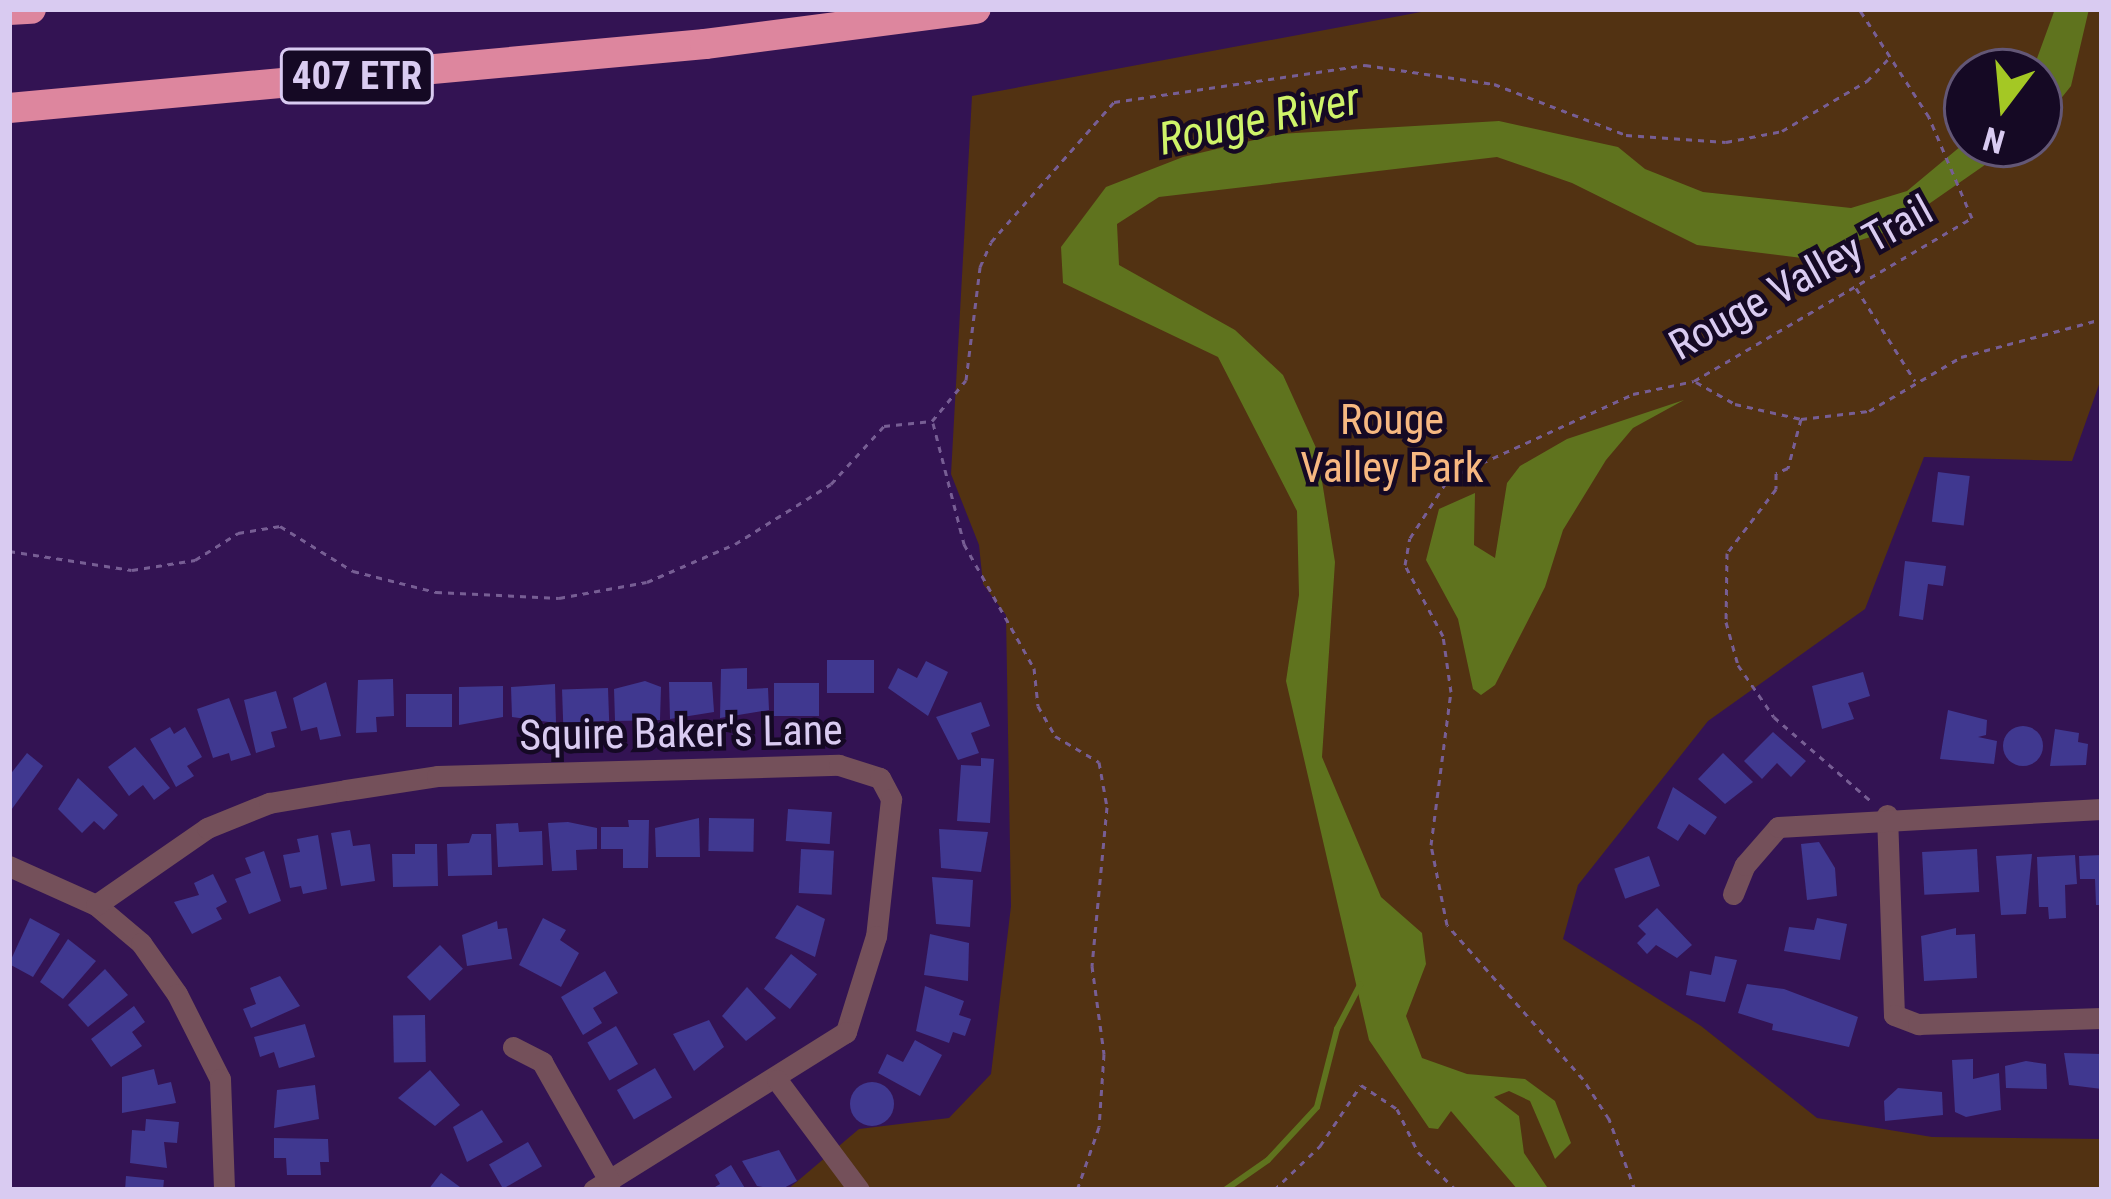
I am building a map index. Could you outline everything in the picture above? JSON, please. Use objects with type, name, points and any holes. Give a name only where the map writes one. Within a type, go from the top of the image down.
[{"type":"highway","points":[[9,10],[32,9]]},
{"type":"highway","name":"407 ETR","points":[[9,108],[705,44],[976,9]]},
{"type":"street","name":"Squire Baker's Lane","points":[[96,905],[152,860],[269,802],[437,776],[864,770],[880,778],[891,799],[864,993],[846,1032],[777,1080],[602,1186]]},
{"type":"street","points":[[1733,894],[1745,865],[1778,827],[1887,815],[2102,809]]},
{"type":"street","points":[[1887,815],[1894,1016],[1918,1024],[2102,1018]]},
{"type":"street","points":[[9,866],[96,905],[141,944],[203,1035],[220,1079],[224,1190]]},
{"type":"street","points":[[513,1047],[542,1062],[602,1186]]},
{"type":"street","points":[[777,1080],[859,1190]]},
{"type":"path","name":"Rouge Valley Trail","points":[[1635,1190],[1610,1118],[1583,1079],[1447,925],[1431,845],[1451,692],[1443,636],[1405,565],[1410,538],[1448,478],[1633,394],[1694,381],[1972,218],[1929,117],[1859,9]]},
{"type":"path","points":[[9,551],[132,570],[196,560],[238,532],[280,526],[353,571],[436,592],[559,598],[647,582],[735,544],[831,484],[884,426],[932,422],[966,380],[980,267],[991,242],[1114,102],[1365,65],[1494,84],[1626,135],[1726,142],[1782,131],[1867,81],[1889,58]]},
{"type":"path","points":[[1855,286],[1916,383]]},
{"type":"path","points":[[1694,381],[1735,404],[1802,419],[1868,411],[1961,357],[2102,319]]},
{"type":"path","points":[[1802,419],[1788,468],[1776,473],[1776,489],[1727,553],[1726,622],[1738,665],[1774,717],[1887,815]]},
{"type":"path","points":[[932,422],[964,544],[1034,668],[1039,706],[1055,736],[1099,762],[1107,807],[1092,966],[1104,1054],[1099,1126],[1077,1190]]},
{"type":"path","points":[[1274,1190],[1320,1146],[1360,1085],[1397,1109],[1418,1152],[1456,1190]]},
{"type":"green space","name":"Rouge Valley Park","points":[[1437,9],[2102,9],[2102,376],[2072,461],[1924,457],[1865,609],[1708,721],[1578,885],[1563,939],[1701,1026],[1817,1118],[1932,1137],[2102,1139],[2102,1190],[787,1190],[859,1129],[949,1118],[991,1074],[1011,906],[1006,615],[983,584],[979,545],[951,474],[972,96]]},
{"type":"shaded area","points":[[2055,9],[2089,9],[2071,86],[2063,96],[2063,48],[2041,48]]},
{"type":"shaded area","points":[[1499,121],[1618,147],[1645,169],[1703,192],[1851,208],[1907,191],[1943,161],[1943,168],[1981,168],[1890,231],[1802,258],[1697,245],[1572,183],[1497,157],[1159,197],[1117,224],[1119,265],[1235,330],[1283,375],[1317,450],[1335,562],[1322,757],[1381,897],[1422,933],[1426,964],[1406,1016],[1422,1058],[1467,1074],[1525,1079],[1555,1101],[1571,1143],[1555,1159],[1530,1101],[1509,1091],[1494,1097],[1519,1116],[1524,1153],[1549,1190],[1518,1190],[1451,1111],[1438,1129],[1429,1128],[1369,1040],[1286,681],[1299,595],[1297,511],[1218,357],[1063,283],[1061,247],[1106,187],[1183,157],[1279,134]]},
{"type":"shaded area","points":[[1684,400],[1633,428],[1606,460],[1563,530],[1545,587],[1495,685],[1481,695],[1473,689],[1458,619],[1426,560],[1439,509],[1475,493],[1474,545],[1495,558],[1507,483],[1520,466],[1567,439]]},
{"type":"building","points":[[1938,472],[1970,476],[1964,526],[1932,522]]},
{"type":"building","points":[[1905,561],[1946,566],[1943,586],[1928,584],[1923,620],[1899,616]]},
{"type":"building","points":[[827,660],[874,660],[874,693],[827,693]]},
{"type":"building","points":[[926,661],[948,672],[928,716],[888,688],[898,668],[917,678]]},
{"type":"building","points":[[747,668],[747,689],[768,688],[769,710],[720,718],[721,669]]},
{"type":"building","points":[[1863,672],[1870,696],[1848,703],[1854,719],[1822,729],[1812,686]]},
{"type":"building","points":[[393,679],[394,716],[376,717],[377,732],[356,733],[358,680]]},
{"type":"building","points":[[645,681],[661,687],[660,720],[615,721],[614,689]]},
{"type":"building","points":[[326,682],[341,736],[320,740],[317,727],[301,731],[293,698]]},
{"type":"building","points":[[669,682],[712,682],[714,712],[670,719]]},
{"type":"building","points":[[774,683],[819,683],[819,716],[774,716]]},
{"type":"building","points":[[555,684],[556,723],[512,717],[511,687]]},
{"type":"building","points":[[503,686],[503,717],[459,725],[459,687]]},
{"type":"building","points":[[608,688],[609,721],[563,723],[562,690]]},
{"type":"building","points":[[276,691],[287,728],[271,732],[275,747],[256,753],[244,700]]},
{"type":"building","points":[[406,694],[452,694],[452,727],[406,727]]},
{"type":"building","points":[[229,698],[251,755],[231,761],[229,753],[213,758],[197,709]]},
{"type":"building","points":[[981,702],[990,726],[971,733],[979,753],[958,760],[936,717]]},
{"type":"building","points":[[1948,710],[1987,720],[1986,735],[1978,737],[1997,741],[1994,764],[1940,759]]},
{"type":"building","points":[[2023,726],[2037,732],[2043,746],[2037,760],[2023,766],[2009,760],[2003,746],[2009,732]]},
{"type":"building","points":[[170,727],[174,734],[185,727],[202,757],[187,766],[194,776],[176,787],[150,739]]},
{"type":"building","points":[[2055,729],[2079,733],[2078,742],[2088,744],[2086,765],[2050,766]]},
{"type":"building","points":[[1773,732],[1806,761],[1791,777],[1777,763],[1762,779],[1744,761]]},
{"type":"building","points":[[135,747],[170,788],[154,800],[143,785],[129,796],[108,767]]},
{"type":"building","points":[[27,753],[43,766],[9,813],[9,776]]},
{"type":"building","points":[[1723,753],[1753,782],[1725,804],[1698,779]]},
{"type":"building","points":[[981,758],[994,759],[990,823],[957,821],[961,765],[981,766]]},
{"type":"building","points":[[78,778],[118,815],[104,830],[94,821],[82,833],[58,809]]},
{"type":"building","points":[[1673,787],[1717,817],[1705,835],[1689,824],[1678,841],[1657,828]]},
{"type":"building","points":[[788,809],[832,812],[830,844],[786,841]]},
{"type":"building","points":[[699,818],[700,857],[656,857],[655,828]]},
{"type":"building","points":[[709,818],[754,819],[753,852],[708,851]]},
{"type":"building","points":[[628,820],[649,820],[648,868],[623,868],[623,849],[601,849],[601,827],[629,827]]},
{"type":"building","points":[[518,823],[519,832],[542,831],[543,865],[498,867],[496,824]]},
{"type":"building","points":[[548,823],[597,828],[597,849],[576,850],[577,870],[552,871]]},
{"type":"building","points":[[939,829],[988,832],[981,872],[941,868]]},
{"type":"building","points":[[350,830],[353,846],[370,844],[375,881],[341,886],[331,833]]},
{"type":"building","points":[[472,834],[491,834],[492,875],[448,876],[447,844],[469,843]]},
{"type":"building","points":[[318,835],[327,889],[303,894],[301,886],[290,888],[283,855],[300,852],[297,839]]},
{"type":"building","points":[[1819,842],[1835,868],[1837,896],[1807,900],[1801,844]]},
{"type":"building","points":[[415,844],[437,844],[438,886],[393,887],[392,854],[415,854]]},
{"type":"building","points":[[801,849],[834,851],[832,895],[799,893]]},
{"type":"building","points":[[1977,849],[1979,892],[1924,895],[1922,852]]},
{"type":"building","points":[[264,851],[281,901],[249,914],[235,879],[251,873],[245,858]]},
{"type":"building","points":[[2032,854],[2026,914],[2001,915],[1996,856]]},
{"type":"building","points":[[2075,855],[2077,884],[2065,885],[2066,918],[2049,919],[2048,907],[2039,907],[2037,857]]},
{"type":"building","points":[[2102,855],[2102,905],[2096,905],[2095,879],[2080,879],[2079,856]]},
{"type":"building","points":[[1649,856],[1660,886],[1625,899],[1614,869]]},
{"type":"building","points":[[213,874],[227,902],[216,908],[222,919],[192,934],[174,902],[199,895],[194,883]]},
{"type":"building","points":[[932,877],[973,880],[970,927],[936,924]]},
{"type":"building","points":[[797,905],[825,919],[815,957],[775,938]]},
{"type":"building","points":[[1657,908],[1692,945],[1677,958],[1656,945],[1647,954],[1637,943],[1646,934],[1638,926]]},
{"type":"building","points":[[30,918],[60,934],[33,977],[9,964]]},
{"type":"building","points":[[543,918],[566,930],[560,940],[579,953],[561,987],[519,965]]},
{"type":"building","points":[[1817,918],[1847,924],[1840,960],[1784,951],[1789,927],[1814,930]]},
{"type":"building","points":[[497,921],[498,929],[507,928],[512,959],[467,966],[462,935]]},
{"type":"building","points":[[1956,928],[1956,935],[1975,934],[1977,978],[1924,981],[1921,936]]},
{"type":"building","points":[[930,934],[969,943],[968,981],[924,975]]},
{"type":"building","points":[[68,939],[96,961],[63,999],[40,982]]},
{"type":"building","points":[[440,945],[463,969],[430,1001],[407,977]]},
{"type":"building","points":[[791,954],[817,974],[790,1009],[764,989]]},
{"type":"building","points":[[1715,956],[1737,960],[1725,1002],[1686,995],[1690,971],[1711,975]]},
{"type":"building","points":[[105,969],[128,995],[88,1027],[68,1005]]},
{"type":"building","points":[[605,971],[618,993],[593,1008],[602,1023],[583,1035],[561,997]]},
{"type":"building","points":[[280,976],[300,1006],[251,1028],[243,1009],[256,1004],[250,988]]},
{"type":"building","points":[[1747,984],[1784,989],[1858,1017],[1849,1047],[1772,1030],[1773,1024],[1738,1013]]},
{"type":"building","points":[[925,986],[964,1001],[959,1015],[971,1019],[965,1036],[953,1032],[949,1043],[916,1031]]},
{"type":"building","points":[[747,987],[776,1018],[746,1041],[722,1016]]},
{"type":"building","points":[[134,1006],[145,1022],[132,1032],[142,1046],[111,1067],[91,1039]]},
{"type":"building","points":[[425,1015],[426,1062],[394,1063],[393,1016]]},
{"type":"building","points":[[709,1020],[724,1047],[694,1071],[673,1034]]},
{"type":"building","points":[[305,1024],[315,1057],[279,1068],[274,1052],[260,1057],[254,1037]]},
{"type":"building","points":[[616,1026],[638,1064],[609,1081],[587,1042]]},
{"type":"building","points":[[915,1040],[942,1055],[920,1096],[878,1073],[887,1054],[903,1062]]},
{"type":"building","points":[[2064,1053],[2102,1054],[2102,1089],[2069,1085]]},
{"type":"building","points":[[1973,1059],[1973,1079],[1999,1073],[2001,1110],[1966,1117],[1955,1112],[1952,1060]]},
{"type":"building","points":[[2026,1061],[2046,1064],[2047,1089],[2006,1088],[2005,1066]]},
{"type":"building","points":[[655,1068],[672,1097],[634,1119],[617,1090]]},
{"type":"building","points":[[154,1069],[158,1085],[171,1082],[176,1103],[122,1113],[122,1077]]},
{"type":"building","points":[[430,1070],[460,1105],[435,1126],[398,1098]]},
{"type":"building","points":[[872,1082],[888,1088],[894,1104],[888,1120],[872,1126],[856,1120],[850,1104],[856,1088]]},
{"type":"building","points":[[315,1085],[319,1119],[274,1128],[277,1090]]},
{"type":"building","points":[[1898,1088],[1942,1092],[1943,1115],[1885,1121],[1884,1101]]},
{"type":"building","points":[[482,1110],[503,1142],[467,1162],[453,1127]]},
{"type":"building","points":[[146,1119],[179,1122],[177,1143],[164,1142],[167,1168],[130,1163],[132,1130],[145,1131]]},
{"type":"building","points":[[274,1138],[328,1139],[329,1162],[320,1162],[321,1175],[287,1175],[286,1158],[274,1158]]},
{"type":"building","points":[[528,1142],[542,1166],[503,1189],[489,1164]]},
{"type":"building","points":[[779,1150],[797,1181],[780,1190],[757,1186],[742,1161]]},
{"type":"building","points":[[731,1165],[746,1190],[710,1190],[720,1184],[715,1175]]},
{"type":"building","points":[[441,1173],[464,1190],[428,1190]]},
{"type":"building","points":[[126,1176],[164,1180],[163,1190],[125,1190]]},
{"type":"waterway","points":[[1225,1190],[1268,1160],[1317,1107],[1337,1029],[1360,985]]},
{"type":"water label","name":"Rouge River","points":[[1259,119]]}]
